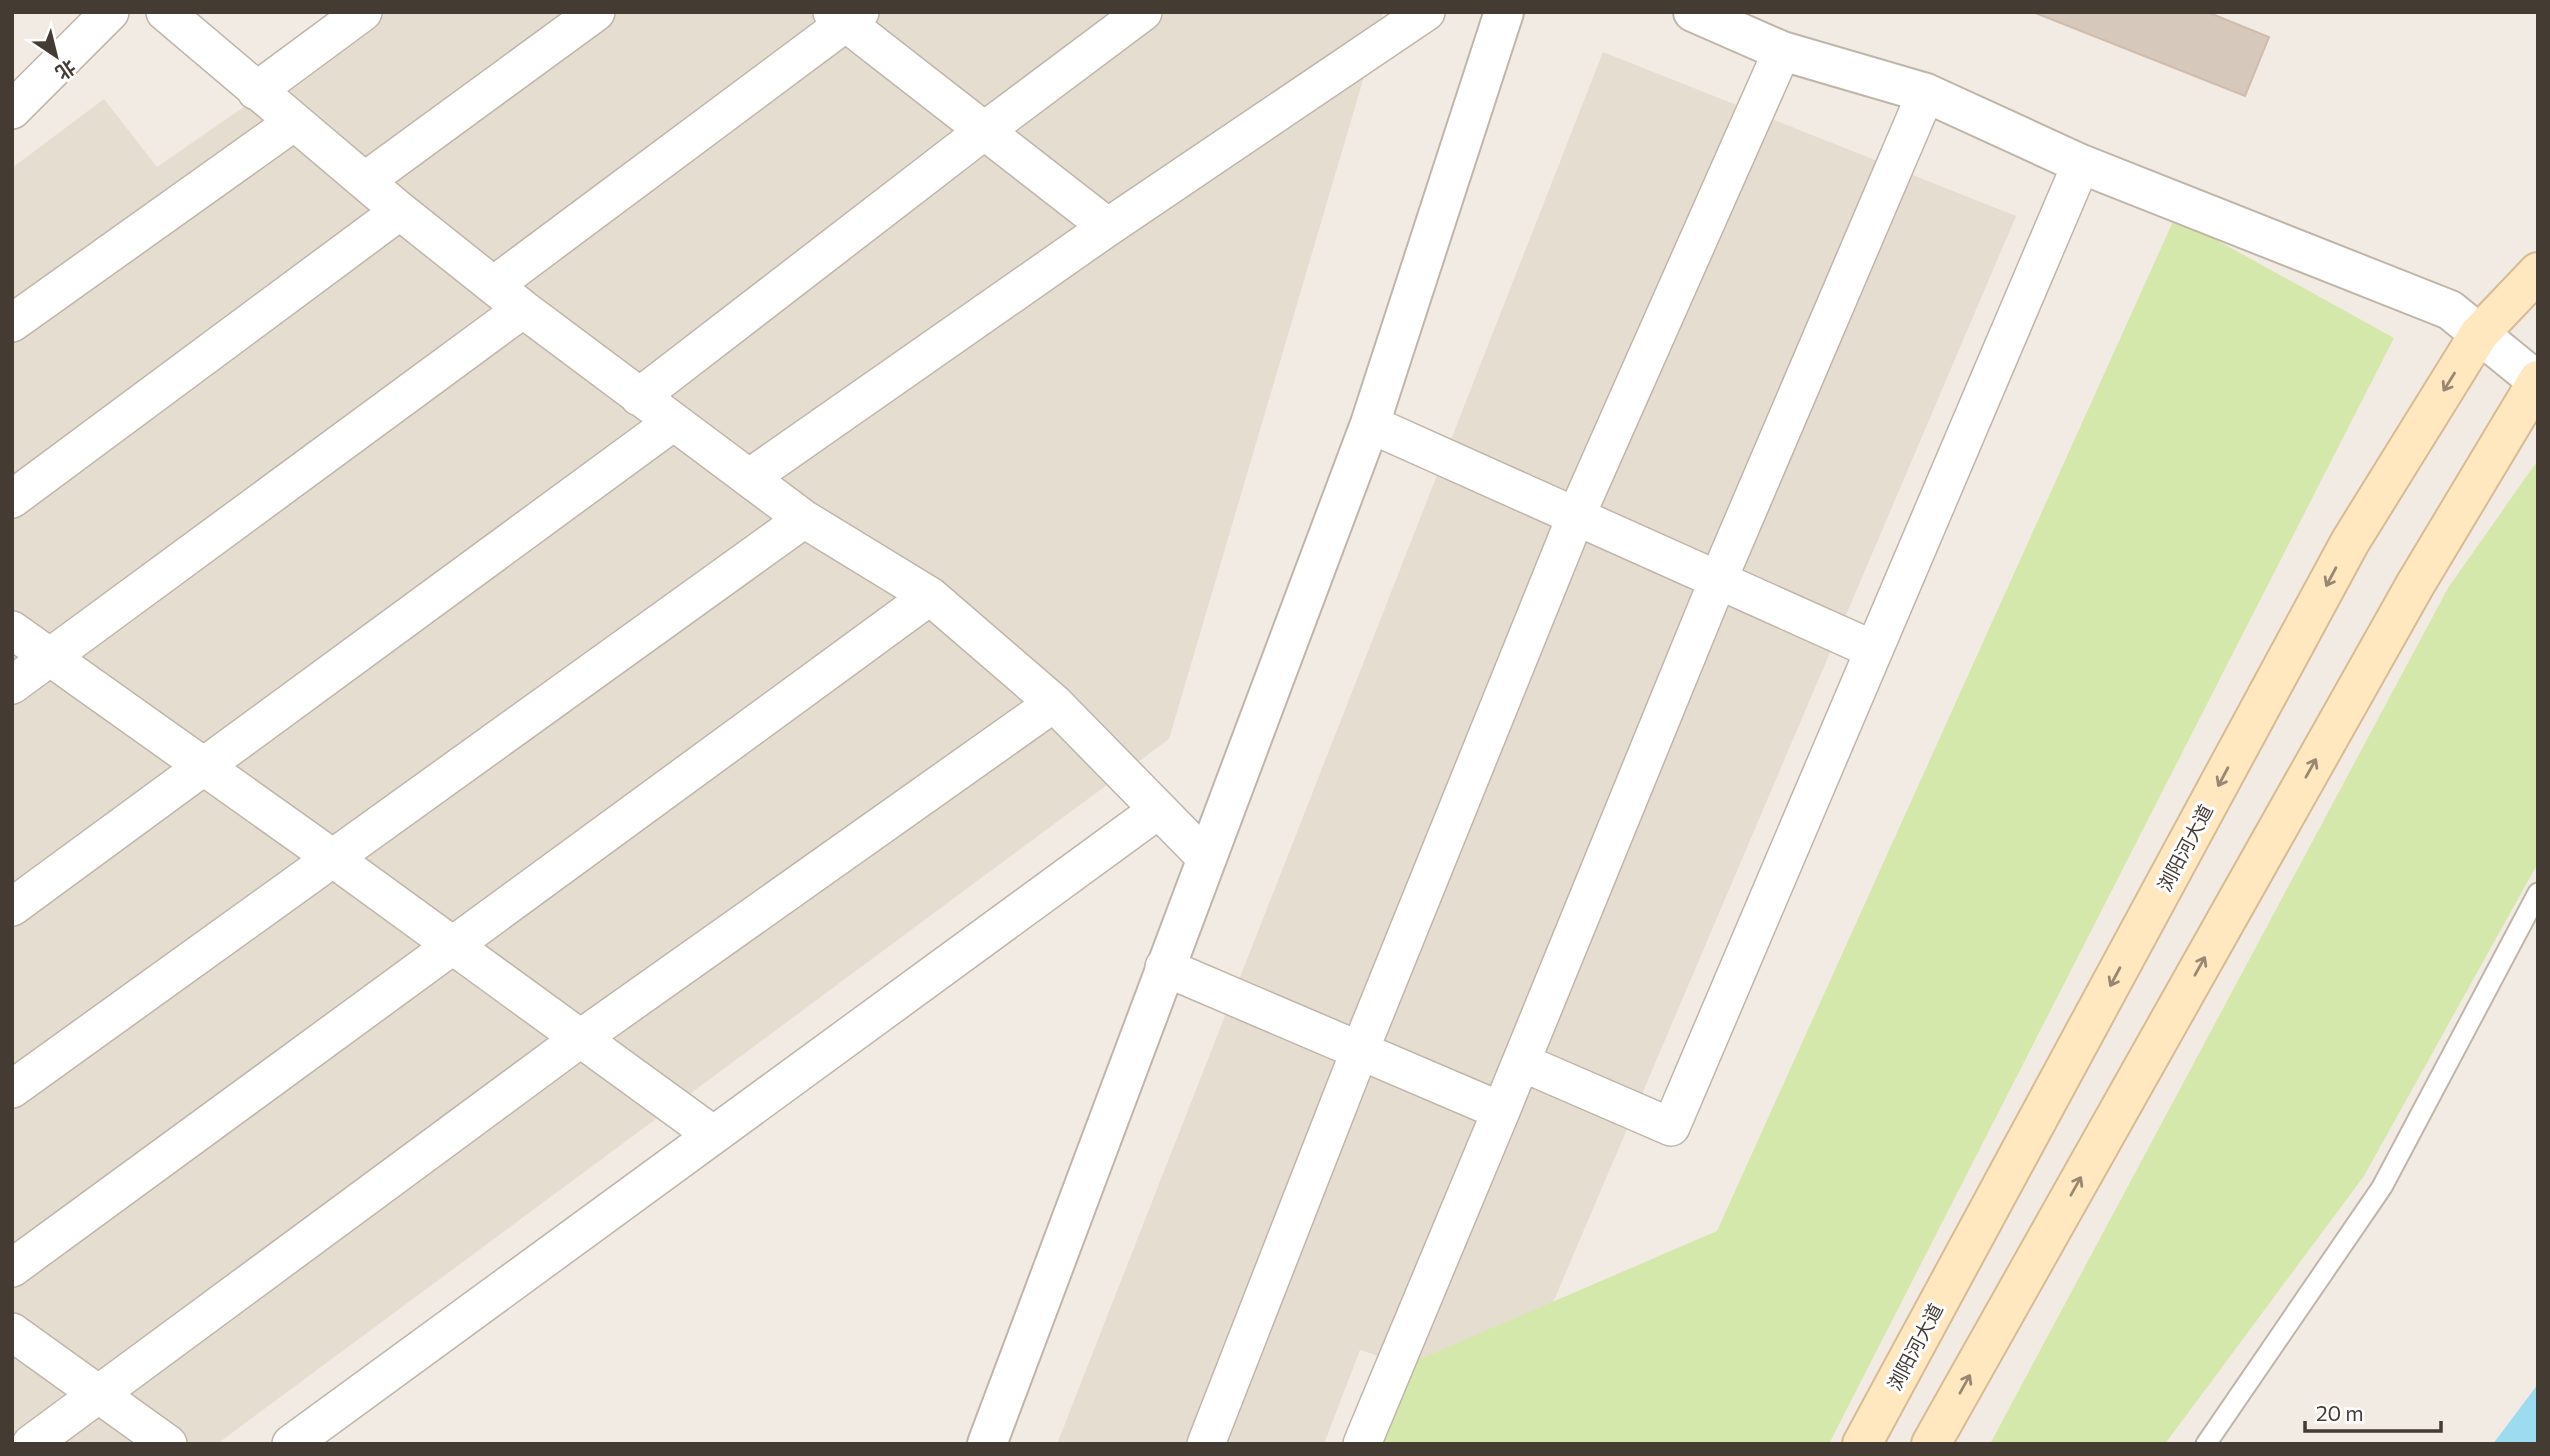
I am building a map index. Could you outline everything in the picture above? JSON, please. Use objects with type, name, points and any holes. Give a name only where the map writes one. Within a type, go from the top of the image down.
[{"type":"main road","name":"浏阳河大道","points":[[1862,1444],[2350,542],[2479,334],[2538,272]]},
{"type":"main road","points":[[1931,1444],[2415,585],[2538,380]]},
{"type":"street","points":[[12,110],[110,12]]},
{"type":"street","points":[[165,12],[400,211],[523,309],[804,519],[930,596],[1054,703],[1206,858]]},
{"type":"street","points":[[256,91],[363,12]]},
{"type":"street","points":[[365,181],[596,12]]},
{"type":"street","points":[[639,397],[1143,12]]},
{"type":"street","points":[[749,478],[1108,227],[1426,12]]},
{"type":"street","points":[[987,1444],[1370,424],[1504,12]]},
{"type":"street","points":[[1693,12],[1782,51],[1926,93],[2081,164],[2450,310],[2538,380]]},
{"type":"street","points":[[494,285],[846,16],[984,131],[1108,227]]},
{"type":"street","points":[[1206,1444],[1360,1050],[1576,516],[1782,51]]},
{"type":"street","points":[[1362,1444],[1717,580],[1926,93]]},
{"type":"street","points":[[12,323],[294,122]]},
{"type":"street","points":[[1521,1062],[1671,1127],[2081,164]]},
{"type":"street","points":[[12,499],[400,211]]},
{"type":"street","points":[[12,685],[523,309]]},
{"type":"street","points":[[12,907],[673,422]]},
{"type":"street","points":[[1370,424],[1874,650]]},
{"type":"street","points":[[12,1089],[804,519]]},
{"type":"street","points":[[12,1268],[930,596]]},
{"type":"street","points":[[12,630],[204,765],[712,1134]]},
{"type":"street","points":[[31,1444],[581,1038],[1054,703]]},
{"type":"street","points":[[291,1444],[1158,810]]},
{"type":"street","points":[[1164,967],[1501,1111]]},
{"type":"street","points":[[12,1332],[168,1444]]},
{"type":"lane","points":[[2206,1444],[2382,1186],[2538,893]]},
{"type":"shaded area","points":[[381,12],[1383,12],[1169,739],[217,1444],[12,1444],[12,168],[104,99],[157,167]]},
{"type":"shaded area","points":[[1603,52],[2016,216],[1512,1399],[1360,1350],[1324,1444],[1057,1444]]},
{"type":"green space","points":[[2175,217],[2394,338],[1829,1444],[1348,1444],[1392,1371],[1717,1231]]},
{"type":"green space","points":[[2538,460],[2538,863],[2364,1176],[2165,1444],[1990,1444],[2448,588]]},
{"type":"water","points":[[2538,1384],[2538,1444],[2493,1444]]},
{"type":"building","points":[[2033,12],[2207,12],[2269,37],[2245,96]]}]
